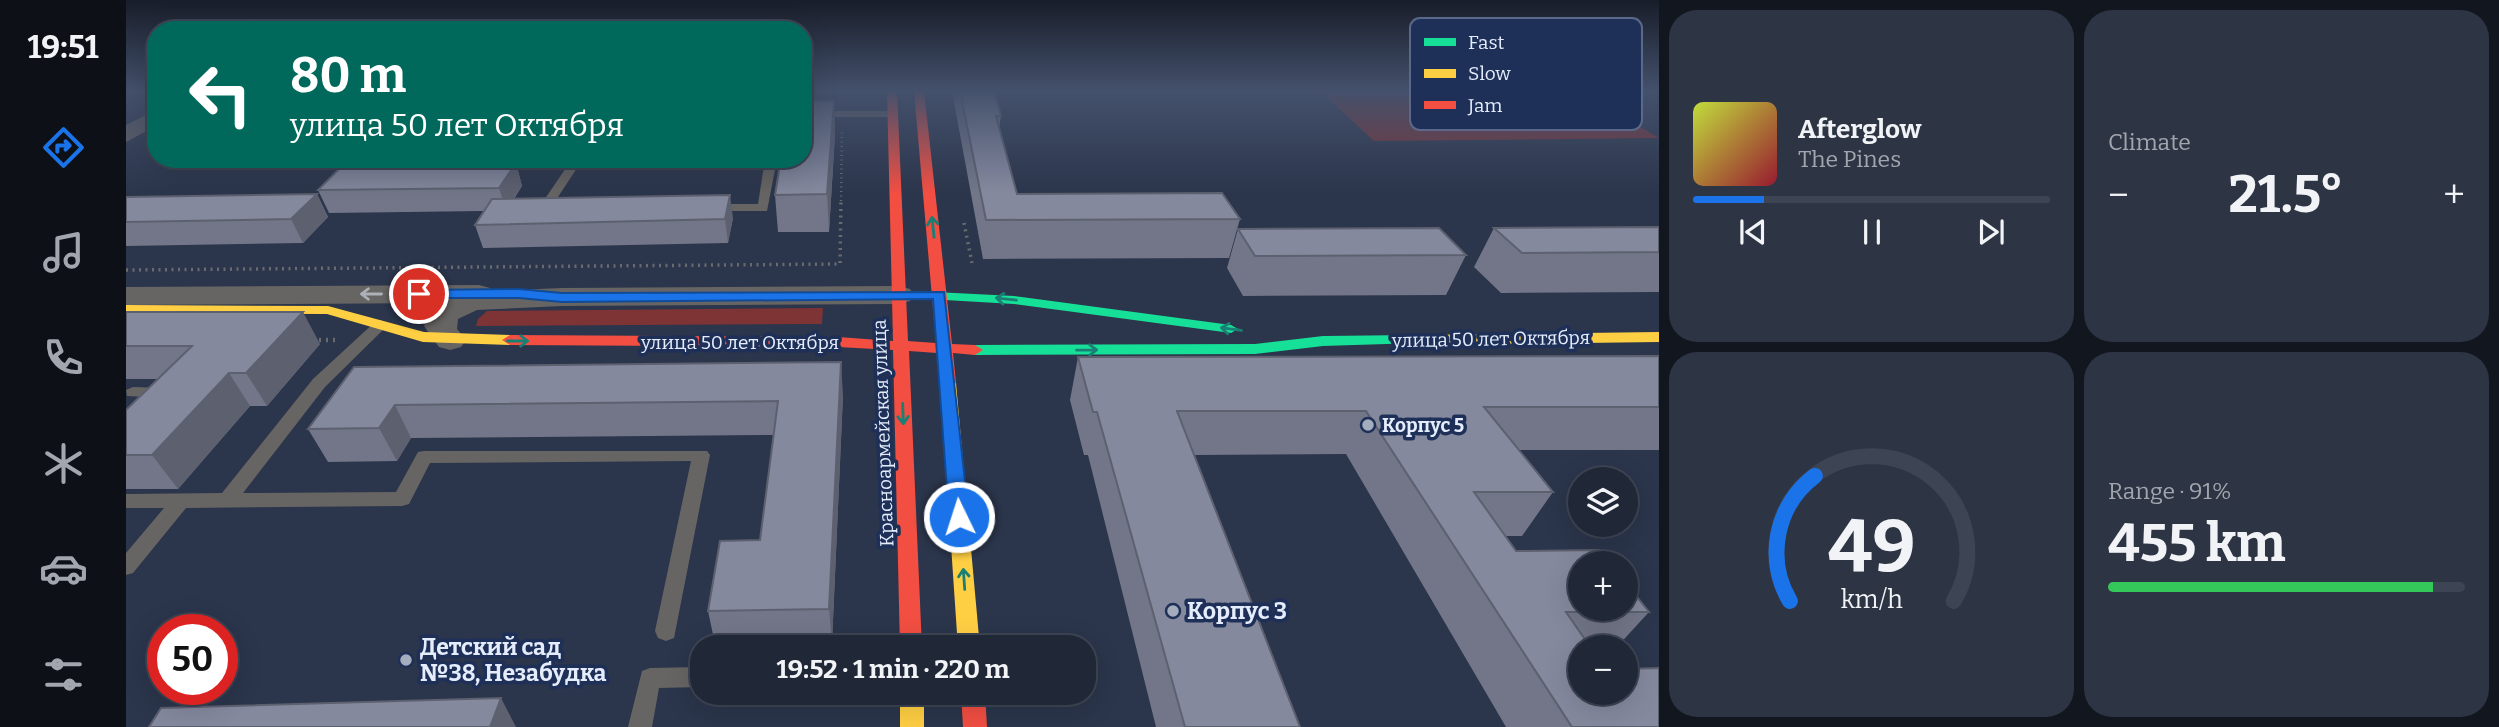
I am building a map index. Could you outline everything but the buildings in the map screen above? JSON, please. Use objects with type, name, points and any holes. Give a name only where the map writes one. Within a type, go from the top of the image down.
[{"type":"main road","name":"Красноармейская улица","points":[[894,125],[911,635]]},
{"type":"main road","points":[[922,125],[939,295],[948,320],[945,349],[968,635]]},
{"type":"main road","name":"улица 50 лет Октября","points":[[899,295],[1014,300],[1323,341]]},
{"type":"main road","name":"улица 50 лет Октября","points":[[126,309],[328,310],[423,337],[450,340],[838,342],[997,351],[1255,349],[1323,341],[1659,337]]},
{"type":"main road","points":[[1003,316],[1140,317]]},
{"type":"main road","points":[[901,346],[912,334],[948,320]]},
{"type":"main road","points":[[912,705],[912,727]]},
{"type":"main road","points":[[973,705],[975,727]]},
{"type":"street","name":"улица 50 лет Октября","points":[[126,296],[519,293],[562,297]]},
{"type":"street","name":"улица 50 лет Октября","points":[[450,340],[440,326],[444,315],[457,306],[477,301],[562,297],[899,295]]},
{"type":"lane","points":[[558,209],[544,209],[572,168]]},
{"type":"lane","points":[[695,208],[763,208],[770,168]]},
{"type":"lane","points":[[227,500],[319,383],[380,324]]},
{"type":"lane","points":[[133,392],[167,393],[151,410]]},
{"type":"lane","points":[[126,501],[402,499],[424,457],[701,455],[666,631]]},
{"type":"lane","points":[[126,566],[181,501]]},
{"type":"lane","points":[[640,727],[650,678],[690,677]]},
{"type":"path","points":[[126,270],[840,264],[842,125]]},
{"type":"path","points":[[301,341],[364,340]]},
{"type":"shaded area","points":[[1357,125],[1410,125],[1410,130],[1642,130],[1642,128],[1659,138],[1374,141]]},
{"type":"shaded area","points":[[823,308],[822,324],[476,326],[478,319],[487,311]]},
{"type":"traffic: fast","points":[[915,295],[1014,300],[1231,329]]},
{"type":"traffic: fast","points":[[975,350],[1255,349],[1323,341],[1413,340]]},
{"type":"traffic: slow","points":[[126,309],[328,310],[423,337],[510,340]]},
{"type":"traffic: slow","points":[[1413,340],[1659,337]]},
{"type":"traffic: slow","points":[[948,383],[968,635]]},
{"type":"traffic: slow","points":[[912,705],[912,727]]},
{"type":"traffic: jam","points":[[893,125],[911,635]]},
{"type":"traffic: jam","points":[[922,125],[948,383]]},
{"type":"traffic: jam","points":[[510,340],[838,342],[975,350]]},
{"type":"traffic: jam","points":[[974,705],[975,727]]},
{"type":"place","name":"Корпус 5","points":[[1368,425]]},
{"type":"place","name":"Корпус 3","points":[[1173,611]]},
{"type":"place","name":"Детский сад №38, Незабудка","points":[[406,660]]},
{"type":"route","points":[[419,294],[519,293],[562,297],[939,295],[959,517]]}]
